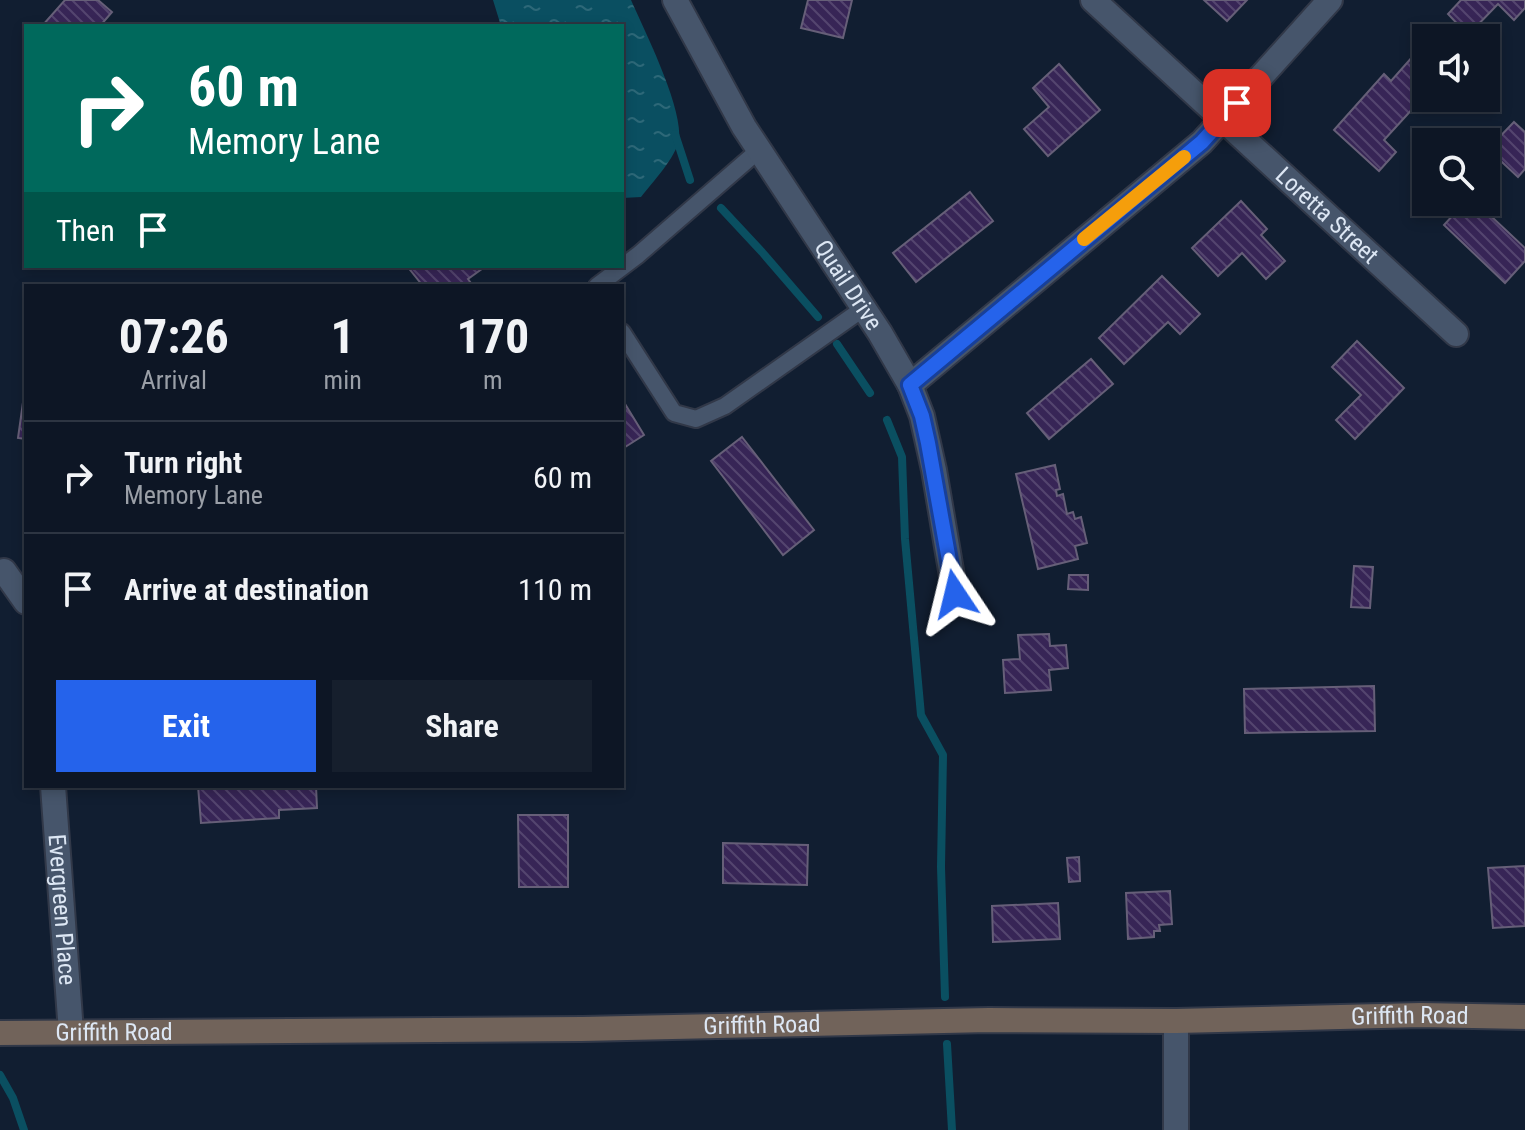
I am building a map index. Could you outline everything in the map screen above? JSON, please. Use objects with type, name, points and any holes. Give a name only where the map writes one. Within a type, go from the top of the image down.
[{"type":"street","name":"Quail Drive","points":[[675,0],[744,127],[864,308],[910,385],[925,429],[955,594]]},
{"type":"street","name":"Loretta Street","points":[[1093,0],[1456,334]]},
{"type":"street","points":[[910,385],[1202,142],[1330,0]]},
{"type":"street","points":[[4,571],[24,599]]},
{"type":"street","name":"Evergreen Place","points":[[53,788],[71,1032]]},
{"type":"street","name":"Griffith Road","points":[[0,1033],[582,1029],[1421,1015],[1525,1017]]},
{"type":"street","points":[[1176,1021],[1176,1130]]},
{"type":"lane","points":[[624,266],[759,150]]},
{"type":"lane","points":[[600,284],[621,268]]},
{"type":"lane","points":[[624,335],[674,413],[696,419],[725,406],[864,308]]},
{"type":"water","points":[[493,0],[631,0],[662,70],[679,126],[677,147],[641,197],[624,198],[624,24],[500,24]]},
{"type":"building","points":[[65,0],[98,0],[112,12],[102,24],[44,24]]},
{"type":"building","points":[[808,0],[852,0],[843,38],[801,28]]},
{"type":"building","points":[[1204,0],[1247,0],[1227,21]]},
{"type":"building","points":[[1461,0],[1525,0],[1525,8],[1514,20],[1498,4],[1479,24],[1458,24],[1448,14]]},
{"type":"building","points":[[1412,57],[1412,109],[1384,140],[1396,152],[1379,171],[1334,130],[1384,74],[1391,81]]},
{"type":"building","points":[[1059,64],[1100,110],[1048,156],[1024,129],[1049,107],[1033,88]]},
{"type":"building","points":[[1514,122],[1525,132],[1525,169],[1518,177],[1500,160],[1500,137]]},
{"type":"building","points":[[970,192],[993,221],[916,282],[893,253]]},
{"type":"building","points":[[1241,201],[1267,229],[1261,235],[1285,261],[1266,279],[1242,253],[1218,276],[1192,248]]},
{"type":"building","points":[[1452,216],[1491,216],[1525,248],[1525,261],[1505,283],[1444,225]]},
{"type":"building","points":[[409,268],[483,268],[468,279],[472,284],[421,284]]},
{"type":"building","points":[[1162,276],[1200,314],[1180,334],[1168,322],[1124,364],[1099,338]]},
{"type":"building","points":[[1357,341],[1404,388],[1355,439],[1336,420],[1361,395],[1332,367]]},
{"type":"building","points":[[1091,359],[1113,384],[1049,439],[1027,413]]},
{"type":"building","points":[[24,395],[24,439],[18,438]]},
{"type":"building","points":[[624,402],[644,435],[624,448]]},
{"type":"building","points":[[742,437],[814,530],[783,555],[711,461]]},
{"type":"building","points":[[1055,465],[1060,489],[1056,490],[1057,496],[1063,494],[1067,514],[1073,512],[1075,519],[1081,517],[1087,543],[1075,546],[1078,559],[1038,569],[1016,474]]},
{"type":"building","points":[[1354,566],[1373,567],[1370,608],[1351,607]]},
{"type":"building","points":[[1069,575],[1088,575],[1088,590],[1068,589]]},
{"type":"building","points":[[1049,634],[1050,646],[1066,645],[1068,668],[1049,670],[1051,690],[1005,693],[1003,660],[1020,659],[1018,635]]},
{"type":"building","points":[[1374,686],[1375,731],[1245,733],[1244,689]]},
{"type":"building","points":[[198,788],[316,788],[317,808],[279,810],[279,818],[201,823]]},
{"type":"building","points":[[518,815],[568,815],[568,887],[519,887]]},
{"type":"building","points":[[723,843],[808,845],[807,885],[723,883]]},
{"type":"building","points":[[1079,857],[1080,881],[1069,882],[1067,858]]},
{"type":"building","points":[[1525,866],[1525,926],[1493,928],[1488,868]]},
{"type":"building","points":[[1170,891],[1172,924],[1159,925],[1160,931],[1154,931],[1154,937],[1128,939],[1126,893]]},
{"type":"building","points":[[1058,903],[1060,939],[993,942],[992,906]]},
{"type":"waterway","points":[[675,134],[690,180]]},
{"type":"waterway","points":[[721,208],[818,317]]},
{"type":"waterway","points":[[837,344],[870,393]]},
{"type":"waterway","points":[[887,420],[902,457],[905,539],[921,715],[943,755],[941,867],[945,997]]},
{"type":"waterway","points":[[947,1044],[952,1130]]},
{"type":"waterway","points":[[0,1075],[13,1098],[24,1130]]},
{"type":"slow traffic","points":[[1084,239],[1184,157]]},
{"type":"route","points":[[955,594],[934,470],[922,416],[910,385],[1202,142],[1237,103]]}]
